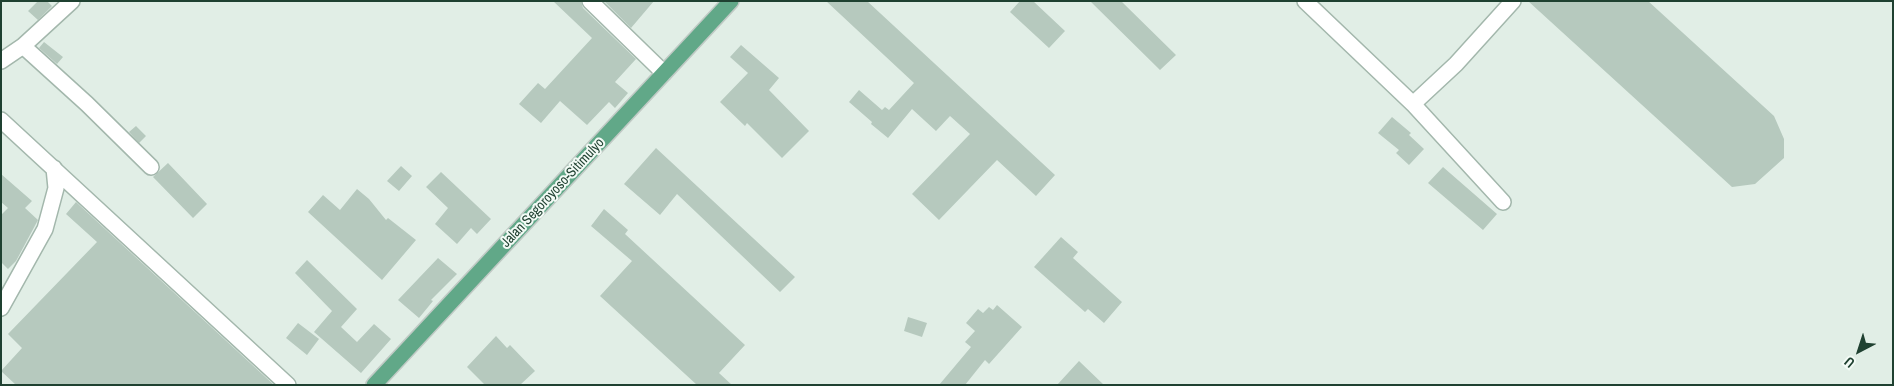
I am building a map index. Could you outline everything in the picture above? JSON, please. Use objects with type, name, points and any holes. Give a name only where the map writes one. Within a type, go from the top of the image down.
[{"type":"main road","name":"Jalan Segoroyoso-Sitimulyo","points":[[374,385],[731,1]]},
{"type":"street","points":[[1,61],[23,46],[72,1]]},
{"type":"street","points":[[590,1],[664,73]]},
{"type":"street","points":[[1305,1],[1413,104],[1502,202]]},
{"type":"street","points":[[1413,104],[1456,64],[1513,1]]},
{"type":"street","points":[[23,46],[87,104],[151,167]]},
{"type":"street","points":[[1,120],[288,385]]},
{"type":"street","points":[[1,308],[31,258],[45,229],[56,188],[54,168]]},
{"type":"building","points":[[38,1],[47,1],[52,6],[38,20],[28,11]]},
{"type":"building","points":[[553,1],[581,1],[583,8],[636,59],[615,82],[628,93],[615,108],[609,102],[587,125],[560,101],[541,123],[519,104],[538,83],[545,89],[592,38]]},
{"type":"building","points":[[604,1],[654,1],[631,28]]},
{"type":"building","points":[[826,1],[867,1],[1055,175],[1036,196],[997,160],[939,220],[912,194],[970,134],[950,116],[936,131],[912,109],[888,138],[871,124],[872,122],[849,102],[859,90],[882,110],[885,107],[889,110],[914,83]]},
{"type":"building","points":[[1020,1],[1033,1],[1065,31],[1049,48],[1010,12]]},
{"type":"building","points":[[1090,1],[1121,1],[1176,55],[1160,70]]},
{"type":"building","points":[[1528,1],[1648,1],[1774,116],[1784,139],[1784,158],[1755,184],[1732,187]]},
{"type":"building","points":[[44,42],[63,57],[57,64],[39,48]]},
{"type":"building","points":[[741,45],[779,78],[769,90],[809,131],[782,158],[747,123],[745,126],[720,102],[748,73],[730,57]]},
{"type":"building","points":[[1392,117],[1411,133],[1409,135],[1424,149],[1409,165],[1396,153],[1399,150],[1378,133]]},
{"type":"building","points":[[136,126],[146,136],[139,143],[129,132]]},
{"type":"building","points":[[656,148],[795,277],[780,292],[677,194],[660,215],[624,184]]},
{"type":"building","points":[[168,163],[207,204],[193,218],[153,177]]},
{"type":"building","points":[[401,166],[412,176],[399,191],[387,181]]},
{"type":"building","points":[[1443,167],[1497,214],[1483,230],[1428,183]]},
{"type":"building","points":[[441,172],[491,219],[477,234],[471,228],[457,244],[435,224],[448,208],[426,187]]},
{"type":"building","points":[[1,174],[32,201],[25,208],[38,220],[16,261],[8,269],[1,262],[1,215],[8,208],[1,202]]},
{"type":"building","points":[[357,189],[369,199],[386,220],[388,218],[416,240],[382,280],[308,212],[323,195],[340,210]]},
{"type":"building","points":[[76,202],[274,385],[16,385],[1,371],[22,348],[8,334],[97,242],[66,214]]},
{"type":"building","points":[[604,209],[628,230],[625,234],[745,345],[719,373],[732,385],[697,385],[600,296],[632,261],[591,226]]},
{"type":"building","points":[[1061,237],[1078,252],[1073,258],[1122,302],[1104,323],[1088,309],[1085,312],[1034,267]]},
{"type":"building","points":[[438,258],[457,274],[431,300],[433,301],[419,318],[398,300]]},
{"type":"building","points":[[307,260],[357,309],[341,327],[357,342],[374,324],[391,339],[361,373],[314,332],[332,311],[295,273]]},
{"type":"building","points":[[997,305],[1022,327],[989,364],[985,360],[965,385],[939,385],[971,347],[965,342],[975,331],[966,323],[978,309],[983,313],[989,307],[993,310]]},
{"type":"building","points":[[908,317],[927,323],[922,337],[904,331]]},
{"type":"building","points":[[298,323],[319,339],[307,355],[286,338]]},
{"type":"building","points":[[496,336],[507,348],[510,345],[535,371],[520,385],[485,385],[467,367]]},
{"type":"building","points":[[1079,361],[1104,385],[1057,385]]}]
